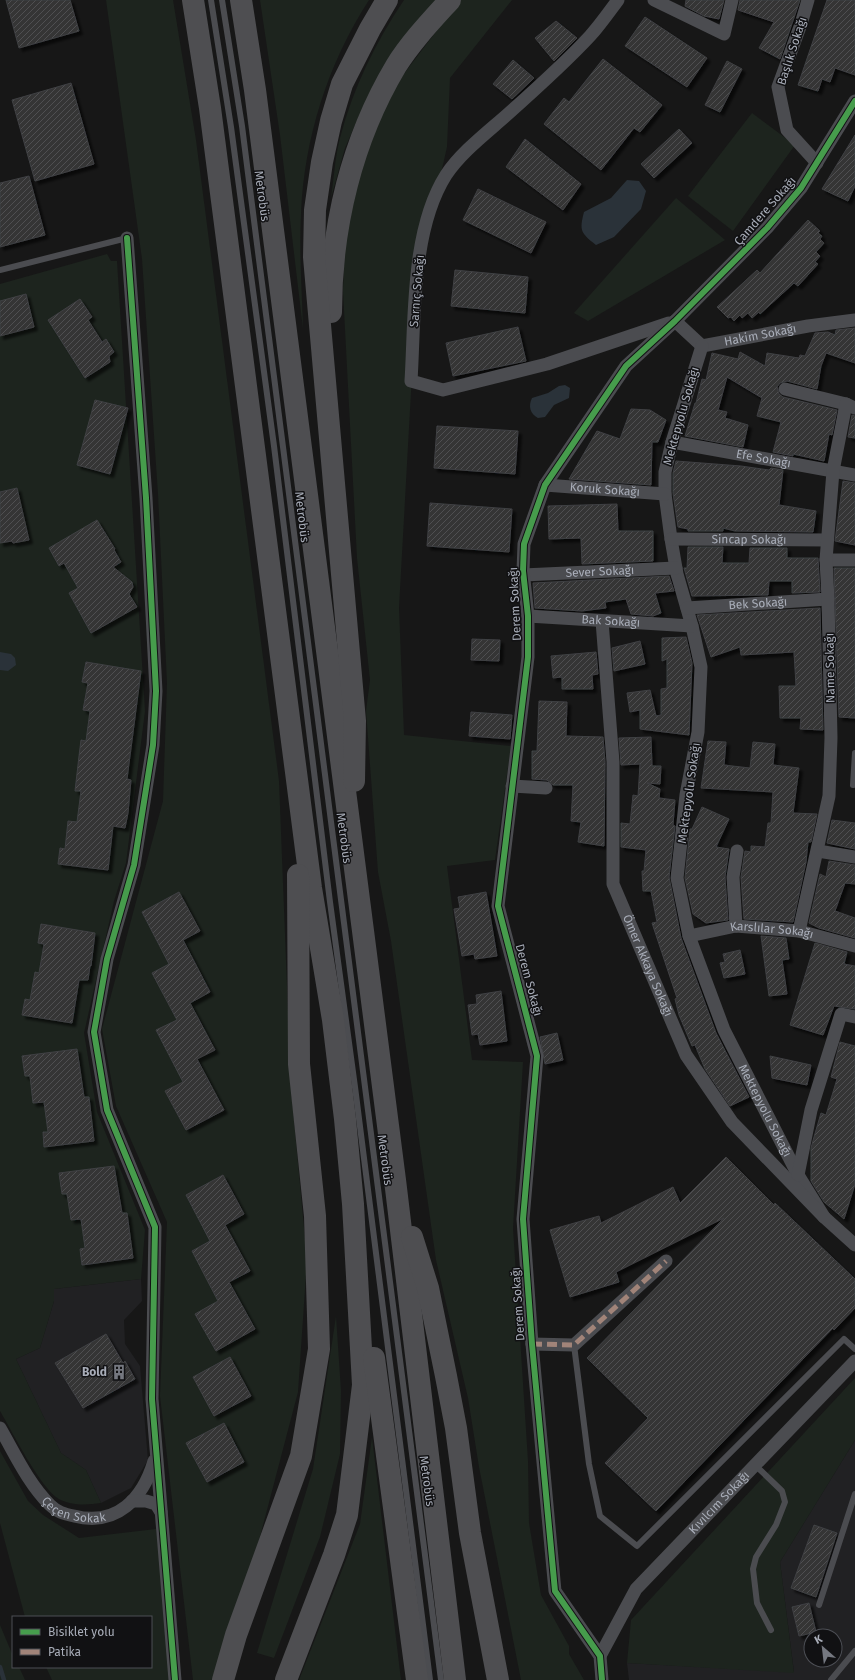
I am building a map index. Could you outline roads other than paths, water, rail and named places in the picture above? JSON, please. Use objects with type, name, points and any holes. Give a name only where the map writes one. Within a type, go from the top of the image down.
[{"type":"highway","points":[[192,0],[210,108],[311,888],[333,1020],[352,1204],[417,1680]]},
{"type":"highway","points":[[241,0],[255,90],[395,1180],[455,1680]]},
{"type":"highway","points":[[354,867],[355,721],[314,257],[315,210],[322,162],[342,84],[370,29],[387,0]]},
{"type":"highway","points":[[332,455],[332,262],[337,220],[351,171],[370,116],[397,65],[425,28],[450,0]]},
{"type":"highway","points":[[238,1680],[301,1456],[319,1349],[315,1216],[299,1064],[297,780]]},
{"type":"highway","points":[[395,1180],[428,1288],[445,1368],[456,1428],[470,1532],[494,1668],[498,1680]]},
{"type":"highway","points":[[286,1680],[345,1522],[353,1473],[363,1385],[352,1204]]},
{"type":"highway","points":[[223,1680],[239,1628],[301,1456]]},
{"type":"highway","points":[[432,1492],[455,1570],[465,1655],[471,1680]]},
{"type":"street","name":"Sarnıç Sokağı","points":[[618,0],[591,35],[546,79],[466,152],[446,174],[432,206],[422,237],[417,273],[411,381],[443,390],[547,364],[675,322]]},
{"type":"street","points":[[654,0],[724,34],[732,0]]},
{"type":"street","name":"Başlık Sokağı","points":[[808,0],[778,87],[787,130],[817,163]]},
{"type":"street","name":"Çamdere Sokağı","points":[[675,322],[767,228],[801,188],[855,101]]},
{"type":"street","points":[[127,238],[146,498],[156,691],[153,744],[134,865],[107,959],[94,1032],[107,1110],[156,1227],[152,1399],[175,1680]]},
{"type":"street","name":"Hakim Sokağı","points":[[702,346],[808,326],[855,320]]},
{"type":"street","points":[[675,322],[702,346]]},
{"type":"street","name":"Derem Sokağı","points":[[602,1680],[600,1656],[555,1591],[532,1344],[523,1219],[537,1056],[498,906],[528,656],[528,616],[523,575],[524,544],[545,485],[626,366],[675,322]]},
{"type":"street","name":"Mektepyolu Sokağı","points":[[702,346],[672,442],[666,472],[665,494],[676,568],[692,626],[701,667],[698,732],[686,795],[677,878],[688,936],[724,1030],[798,1174],[824,1217]]},
{"type":"street","points":[[785,389],[850,406]]},
{"type":"street","name":"Name Sokağı","points":[[799,931],[829,796],[830,764],[826,540],[833,471],[850,406]]},
{"type":"street","name":"Efe Sokağı","points":[[672,442],[855,475]]},
{"type":"street","name":"Koruk Sokağı","points":[[545,485],[665,494]]},
{"type":"street","name":"Sincap Sokağı","points":[[671,539],[826,540]]},
{"type":"street","points":[[826,560],[855,560]]},
{"type":"street","name":"Sever Sokağı","points":[[523,575],[676,568]]},
{"type":"street","name":"Bek Sokağı","points":[[687,608],[828,599]]},
{"type":"street","name":"Bak Sokağı","points":[[528,616],[692,626]]},
{"type":"street","name":"Ömer Akkaya Sokağı","points":[[602,620],[613,762],[614,884],[686,1055],[732,1122],[824,1217],[854,1239]]},
{"type":"street","points":[[512,786],[546,788]]},
{"type":"street","points":[[818,850],[855,857]]},
{"type":"street","points":[[736,926],[733,877],[737,851]]},
{"type":"street","name":"Karslılar Sokağı","points":[[688,936],[736,926],[799,931],[855,946]]},
{"type":"street","points":[[798,1174],[811,1110],[841,1014],[855,1016]]},
{"type":"street","points":[[532,1344],[574,1345],[666,1261]]},
{"type":"street","name":"Kıvılcım Sokağı","points":[[600,1656],[636,1589],[855,1361]]},
{"type":"street","name":"Çeçen Sokak","points":[[0,1428],[33,1485],[50,1505],[60,1512],[82,1518],[100,1517],[114,1513],[126,1507],[147,1482],[156,1455]]},
{"type":"street","points":[[132,1501],[146,1501],[156,1504],[161,1512]]},
{"type":"lane","name":"Metrobüs","points":[[211,0],[231,127],[274,446],[330,902],[355,1087],[430,1680]]},
{"type":"lane","name":"Metrobüs","points":[[222,0],[242,126],[316,719],[441,1680]]},
{"type":"lane","points":[[0,270],[127,238]]},
{"type":"lane","points":[[853,785],[855,753]]},
{"type":"lane","points":[[574,1345],[589,1464],[600,1516],[637,1546],[844,1339],[855,1349]]},
{"type":"lane","points":[[755,1465],[782,1491],[785,1502],[776,1525],[756,1557],[753,1569],[757,1603],[771,1630]]},
{"type":"lane","points":[[819,1605],[855,1494]]},
{"type":"lane","points":[[831,1680],[855,1651]]},
{"type":"waterway","points":[[0,1667],[4,1680]]},
{"type":"place","name":"Bold","points":[[119,1372]]}]
